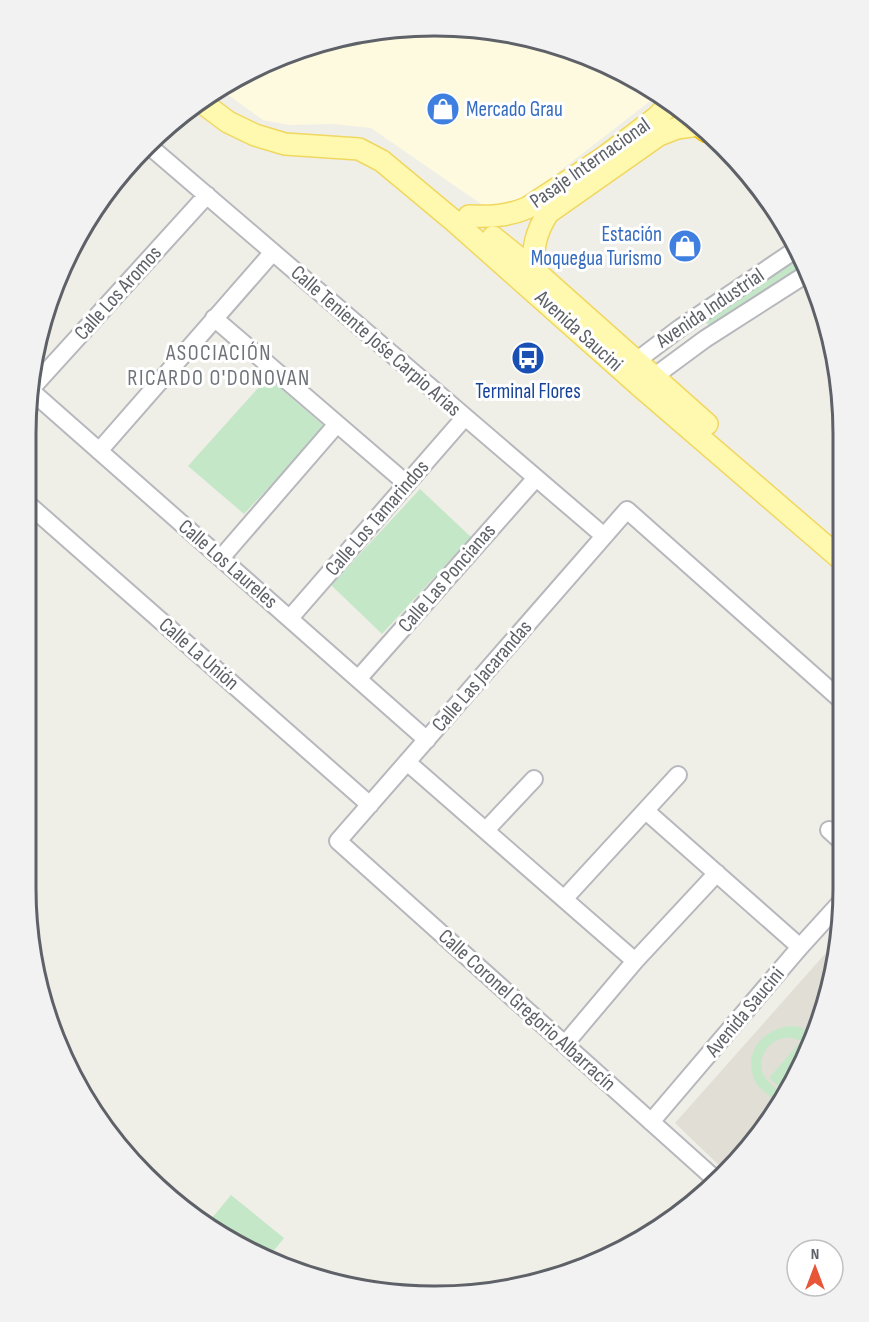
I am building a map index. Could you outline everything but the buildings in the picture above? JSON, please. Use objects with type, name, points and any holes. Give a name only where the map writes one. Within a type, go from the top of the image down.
[{"type":"main road","name":"Avenida Saucini","points":[[218,100],[234,113],[269,128],[295,133],[348,134],[379,145],[766,486],[833,551]]},
{"type":"main road","name":"Avenida Saucini","points":[[208,107],[228,122],[270,140],[301,146],[350,148],[367,152],[382,161],[534,270],[629,365]]},
{"type":"main road","name":"Pasaje Internacional","points":[[464,221],[514,213],[527,208],[603,158],[665,109]]},
{"type":"main road","name":"Pasaje Internacional","points":[[534,270],[532,254],[534,241],[539,226],[548,213],[659,135],[687,127]]},
{"type":"main road","name":"Avenida Saucini","points":[[787,505],[833,538]]},
{"type":"street","name":"Calle Teniente Jośe Carpio Arias","points":[[155,151],[604,536]]},
{"type":"street","name":"Calle Los Aromos","points":[[40,377],[207,195]]},
{"type":"street","points":[[99,451],[273,252]]},
{"type":"street","name":"Avenida Industrial","points":[[629,365],[790,254]]},
{"type":"street","name":"Avenida Industrial","points":[[648,382],[705,339],[801,278]]},
{"type":"street","points":[[214,318],[407,484]]},
{"type":"street","name":"Calle Los Laureles","points":[[38,397],[427,740]]},
{"type":"street","name":"Calle Los Tamarindos","points":[[290,618],[465,417]]},
{"type":"street","points":[[221,558],[338,424]]},
{"type":"street","name":"Calle Las Poncianas","points":[[358,679],[536,478]]},
{"type":"street","name":"Calle Las Jacarandas","points":[[338,841],[627,510],[833,693]]},
{"type":"street","name":"Calle La Unión","points":[[36,511],[370,805]]},
{"type":"street","points":[[407,762],[635,961]]},
{"type":"street","points":[[564,899],[678,775]]},
{"type":"street","points":[[486,830],[534,779]]},
{"type":"street","points":[[646,811],[800,947]]},
{"type":"street","name":"Calle Coronel Gregorio Albarracín","points":[[338,841],[710,1175]]},
{"type":"street","points":[[565,1044],[635,961],[717,873]]},
{"type":"street","name":"Avenida Saucini","points":[[651,1122],[832,912]]},
{"type":"shaded area","name":"Mercado Grau","points":[[408,37],[487,39],[538,50],[587,66],[651,100],[515,206],[484,206],[371,128],[334,124],[289,125],[263,120],[227,94],[258,77],[306,57],[382,39]]},
{"type":"shaded area","points":[[828,951],[812,1016],[792,1064],[766,1109],[734,1150],[719,1166],[675,1123]]},
{"type":"green space","points":[[793,259],[799,273],[713,327],[701,320]]},
{"type":"green space","points":[[268,377],[325,427],[244,514],[188,466]]},
{"type":"green space","points":[[420,489],[471,537],[382,634],[331,585]]},
{"type":"green space","points":[[792,1026],[807,1031],[802,1043],[787,1038],[778,1040],[764,1052],[761,1061],[762,1070],[766,1079],[778,1090],[773,1099],[756,1083],[751,1068],[752,1059],[759,1042],[773,1031]]},
{"type":"green space","points":[[801,1041],[802,1042],[780,1087],[769,1078]]},
{"type":"green space","points":[[231,1195],[284,1238],[273,1252],[235,1233],[212,1218]]},
{"type":"place","name":"Mercado Grau","points":[[443,109]]},
{"type":"place","name":"Estación Moquegua Turismo","points":[[685,246]]},
{"type":"place","name":"Terminal Flores","points":[[528,358]]},
{"type":"district","name":"ASOCIACIÓN RICARDO O'DONOVAN","points":[[219,366]]}]
